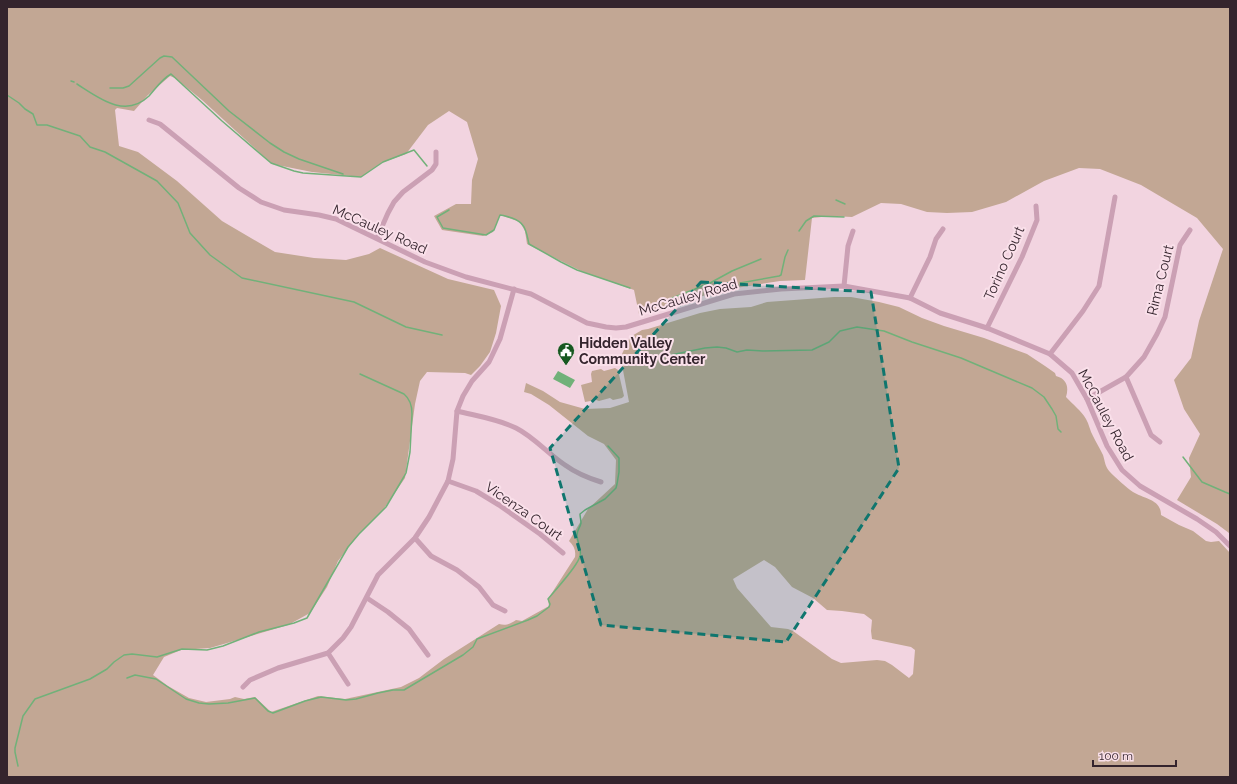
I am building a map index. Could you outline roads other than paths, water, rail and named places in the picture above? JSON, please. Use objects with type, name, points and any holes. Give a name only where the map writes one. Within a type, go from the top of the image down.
[{"type":"street","name":"McCauley Road","points":[[149,120],[160,124],[238,188],[260,202],[284,210],[336,219],[425,262],[466,277],[531,294],[587,323],[606,328],[626,327],[734,294],[781,289],[844,286],[910,298],[940,313],[987,328],[1050,354],[1072,373],[1087,399],[1107,446],[1122,470],[1140,486],[1197,519],[1216,532],[1230,546]]},
{"type":"street","points":[[377,238],[394,202],[403,192],[432,170],[436,164],[436,152]]},
{"type":"street","points":[[1050,354],[1083,311],[1099,286],[1115,198]]},
{"type":"street","name":"Torino Court","points":[[987,328],[1022,257],[1037,220],[1036,206]]},
{"type":"street","points":[[910,298],[930,257],[936,239],[943,229]]},
{"type":"street","points":[[844,286],[848,246],[853,230]]},
{"type":"street","name":"Rima Court","points":[[1087,399],[1126,378],[1144,357],[1165,317],[1180,245],[1190,230]]},
{"type":"street","points":[[243,687],[250,680],[278,668],[328,653],[343,638],[351,627],[368,598],[378,575],[415,538],[429,517],[448,481],[453,459],[457,411],[463,396],[472,381],[489,362],[500,339],[514,289]]},
{"type":"street","points":[[1126,378],[1152,435],[1160,442]]},
{"type":"street","points":[[457,411],[493,419],[516,428],[534,440],[565,465],[585,477],[601,482]]},
{"type":"street","name":"Vicenza Court","points":[[448,481],[476,491],[540,534],[563,552]]},
{"type":"street","points":[[415,538],[431,556],[457,570],[479,587],[493,605],[505,611]]},
{"type":"street","points":[[368,598],[409,629],[428,655]]},
{"type":"street","points":[[328,653],[348,684]]},
{"type":"waterway","points":[[110,88],[123,88],[129,86],[160,58],[164,56],[172,57],[229,111],[270,143],[299,159],[343,174]]},
{"type":"waterway","points":[[77,84],[112,104],[131,106],[140,103],[149,96],[162,81],[171,74],[222,121],[271,163],[294,171],[361,177],[383,162],[414,150],[427,166]]},
{"type":"waterway","points":[[7,95],[33,114],[37,125],[47,125],[80,136],[90,147],[105,152],[157,181],[178,203],[190,233],[210,255],[242,278],[354,302],[406,327],[442,335]]},
{"type":"waterway","points":[[836,200],[845,204]]},
{"type":"waterway","points":[[449,210],[437,217],[443,228],[486,235],[494,230],[500,215],[512,218],[520,222],[525,228],[529,244],[577,270],[630,288]]},
{"type":"waterway","points":[[799,231],[806,221],[814,216],[844,217]]},
{"type":"waterway","points":[[740,283],[781,275],[788,250]]},
{"type":"waterway","points":[[670,299],[710,283],[732,271],[761,259]]},
{"type":"waterway","points":[[661,357],[717,347],[726,348],[737,352],[747,350],[812,350],[829,342],[840,331],[857,327],[884,331],[961,358],[1032,388],[1044,397],[1052,409],[1056,416],[1058,429],[1061,432]]},
{"type":"waterway","points":[[18,766],[15,748],[23,716],[35,699],[90,679],[107,669],[124,655],[132,654],[157,657],[182,649],[207,650],[223,646],[259,632],[307,618],[348,547],[386,507],[406,473],[410,452],[412,414],[409,401],[404,394],[360,374]]},
{"type":"waterway","points":[[127,678],[135,675],[156,679],[186,699],[199,703],[228,703],[255,698],[268,711],[273,713],[305,701],[321,697],[346,700],[393,690],[404,690],[463,655],[473,647],[477,639],[528,620],[537,616],[549,607],[550,604],[548,599],[571,571],[580,556],[577,535],[581,523],[580,514],[605,499],[616,488],[619,472],[619,458],[608,446]]},
{"type":"waterway","points":[[1183,457],[1202,482],[1230,494]]},
{"type":"place","name":"Hidden Valley Community Center","points":[[566,366]]}]
